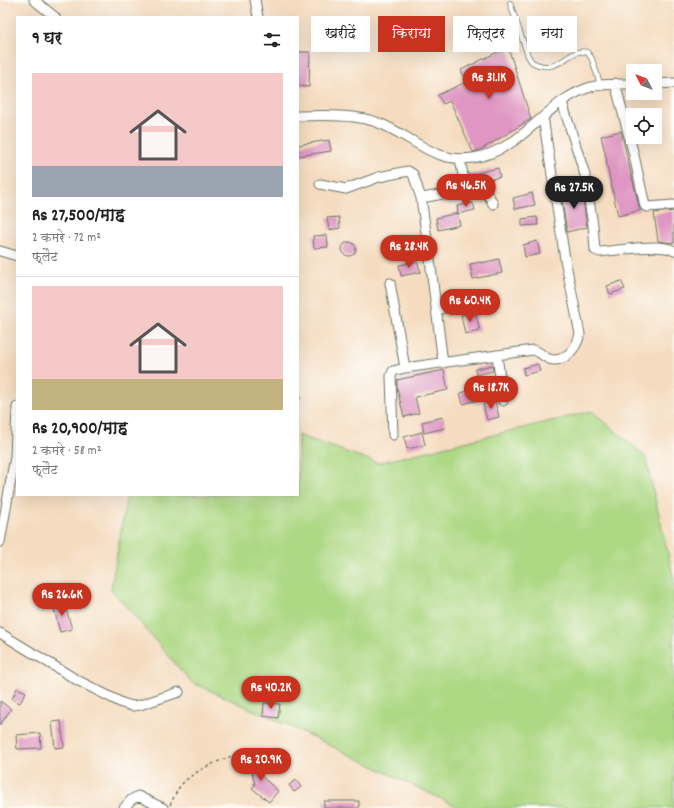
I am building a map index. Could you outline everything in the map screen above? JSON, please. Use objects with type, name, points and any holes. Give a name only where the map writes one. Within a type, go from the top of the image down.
[{"type":"street","points":[[34,0],[54,16]]},
{"type":"street","points":[[255,0],[258,16]]},
{"type":"street","points":[[615,83],[634,154],[645,206],[674,205]]},
{"type":"street","points":[[662,84],[674,83]]},
{"type":"street","points":[[299,116],[369,119],[386,126],[434,153],[448,158],[460,159],[487,155],[516,141],[543,117],[579,91],[600,84],[626,84]]},
{"type":"street","points":[[562,102],[585,175],[593,225],[595,250],[600,252],[648,247],[665,247],[674,250]]},
{"type":"street","points":[[393,435],[391,376],[393,371],[405,368],[535,350],[548,359],[560,360],[566,357],[579,340],[580,334],[564,259],[543,117]]},
{"type":"street","points":[[460,159],[466,191]]},
{"type":"street","points":[[320,184],[346,189],[379,176],[408,171],[411,172],[421,198],[443,363]]},
{"type":"street","points":[[421,198],[466,191],[482,192],[488,196],[493,204]]},
{"type":"street","points":[[0,252],[16,256]]},
{"type":"street","points":[[390,283],[405,368]]},
{"type":"street","points":[[436,309],[491,301]]},
{"type":"street","points":[[498,355],[503,401]]},
{"type":"street","points":[[0,542],[14,457],[16,424]]},
{"type":"street","points":[[0,633],[76,680],[122,703],[132,706],[140,705],[179,692]]},
{"type":"street","points":[[124,808],[131,800],[138,796],[162,808]]},
{"type":"lane","points":[[510,3],[528,56],[532,62],[549,66],[554,65],[576,52],[587,52],[592,59],[600,84]]},
{"type":"path","points":[[168,808],[185,781],[226,758],[244,752]]},
{"type":"green space","points":[[592,411],[645,456],[674,579],[674,808],[460,808],[300,731],[191,682],[111,589],[127,496],[299,496],[299,435],[378,463]]},
{"type":"building","points":[[299,52],[310,52],[309,87],[299,86]]},
{"type":"building","points":[[498,52],[510,52],[531,119],[482,149],[473,152],[450,101],[443,104],[438,95],[466,82],[461,70]]},
{"type":"building","points":[[621,131],[639,207],[641,210],[618,216],[601,136]]},
{"type":"building","points":[[329,140],[331,151],[299,156],[299,145]]},
{"type":"building","points":[[498,168],[500,177],[471,184],[469,175]]},
{"type":"building","points":[[581,188],[587,227],[567,232],[561,193]]},
{"type":"building","points":[[532,193],[535,205],[515,209],[513,198]]},
{"type":"building","points":[[473,203],[475,210],[458,214],[457,206]]},
{"type":"building","points":[[674,211],[674,243],[658,241],[654,213]]},
{"type":"building","points":[[457,213],[460,225],[438,230],[436,218]]},
{"type":"building","points":[[339,217],[340,228],[329,230],[327,218]]},
{"type":"building","points":[[537,217],[538,225],[522,226],[522,219]]},
{"type":"building","points":[[327,235],[328,247],[314,248],[313,236]]},
{"type":"building","points":[[537,241],[540,254],[525,257],[523,245]]},
{"type":"building","points":[[349,242],[354,244],[356,249],[354,254],[349,256],[344,254],[342,249],[344,244]]},
{"type":"building","points":[[499,259],[502,273],[473,279],[470,264]]},
{"type":"building","points":[[417,262],[421,272],[401,276],[399,265]]},
{"type":"building","points":[[621,281],[625,289],[610,294],[607,286]]},
{"type":"building","points":[[475,312],[480,331],[465,334],[461,315]]},
{"type":"building","points":[[538,364],[540,371],[524,375],[523,368]]},
{"type":"building","points":[[492,365],[493,371],[476,375],[475,369]]},
{"type":"building","points":[[444,370],[448,390],[415,397],[419,413],[404,417],[397,388],[397,380]]},
{"type":"building","points":[[476,389],[478,400],[463,404],[460,393]]},
{"type":"building","points":[[495,401],[499,417],[487,420],[483,404]]},
{"type":"building","points":[[443,417],[445,428],[424,433],[422,422]]},
{"type":"building","points":[[422,432],[425,445],[407,449],[404,437]]},
{"type":"building","points":[[64,602],[72,629],[60,632],[53,605]]},
{"type":"building","points":[[17,688],[26,692],[20,703],[12,699]]},
{"type":"building","points":[[0,701],[11,709],[0,725]]},
{"type":"building","points":[[264,703],[280,704],[278,718],[263,716]]},
{"type":"building","points":[[61,721],[64,747],[55,748],[52,722]]},
{"type":"building","points":[[40,733],[41,748],[17,749],[16,735]]},
{"type":"building","points":[[257,756],[261,776],[278,791],[269,802],[252,788],[255,785],[249,758]]},
{"type":"building","points":[[296,780],[301,787],[294,792],[289,785]]},
{"type":"building","points":[[324,801],[359,801],[359,808],[324,808]]}]
